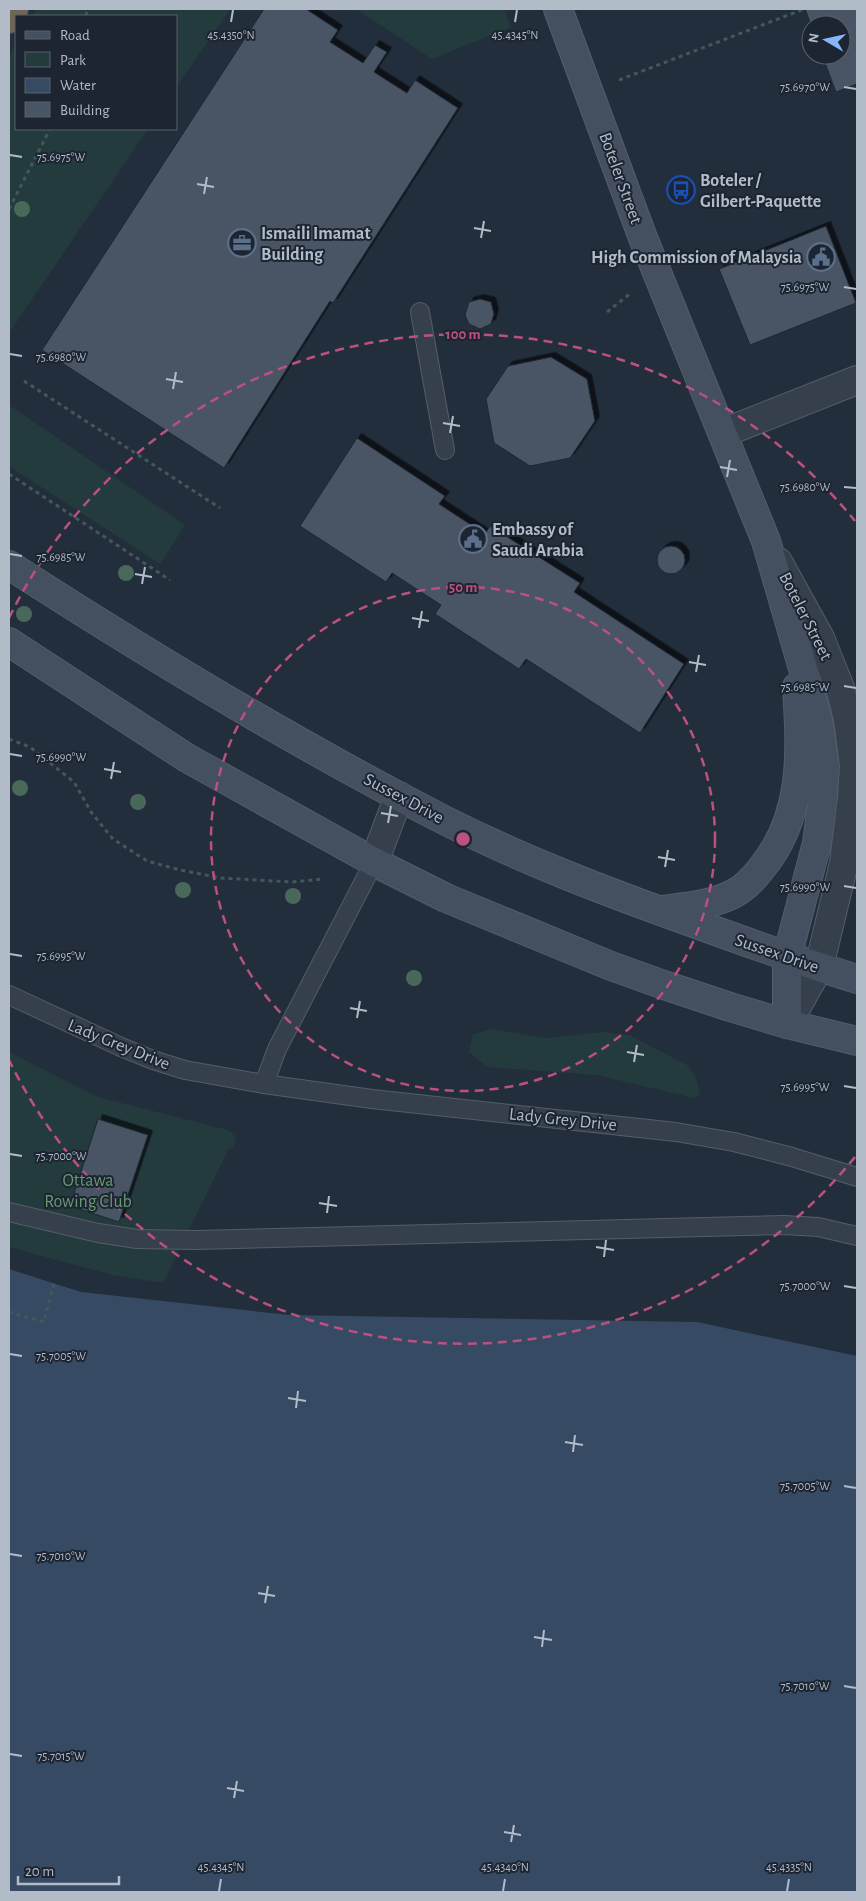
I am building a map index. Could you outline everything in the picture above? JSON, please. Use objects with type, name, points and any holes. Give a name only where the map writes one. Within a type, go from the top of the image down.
[{"type":"highway","points":[[9,19],[14,9]]},
{"type":"main road","name":"Boteler Street","points":[[558,9],[643,238],[766,541],[818,720],[825,768],[822,805],[817,843],[787,957],[787,1024]]},
{"type":"main road","name":"Sussex Drive","points":[[9,564],[132,644],[294,740],[444,820],[558,872],[659,911],[818,968],[857,979]]},
{"type":"main road","points":[[659,911],[705,904],[732,894],[749,884],[773,855],[791,816],[798,779],[799,717],[795,641]]},
{"type":"main road","points":[[9,642],[187,758],[374,862],[446,898],[602,963],[730,1007],[787,1024],[857,1041]]},
{"type":"street","points":[[723,433],[857,380]]},
{"type":"street","name":"Boteler Street","points":[[766,541],[820,638],[840,688],[853,745],[854,766],[844,863],[818,968],[787,1024]]},
{"type":"street","points":[[374,862],[399,796]]},
{"type":"lane","points":[[420,312],[445,450]]},
{"type":"lane","points":[[264,1084],[277,1049],[374,862]]},
{"type":"lane","name":"Lady Grey Drive","points":[[9,994],[120,1047],[152,1060],[185,1070],[264,1084],[372,1099],[676,1132],[763,1150],[857,1177]]},
{"type":"lane","points":[[9,1212],[98,1233],[137,1239],[204,1240],[784,1225],[818,1227],[857,1236]]},
{"type":"path","points":[[619,80],[804,9]]},
{"type":"path","points":[[9,209],[49,130]]},
{"type":"path","points":[[607,312],[631,293]]},
{"type":"path","points":[[24,381],[220,508]]},
{"type":"path","points":[[9,474],[170,580]]},
{"type":"path","points":[[9,739],[30,747],[74,782],[91,812],[113,839],[147,861],[221,878],[292,882],[323,879]]},
{"type":"path","points":[[9,1312],[44,1322],[54,1284]]},
{"type":"green space","points":[[36,9],[230,9],[178,85],[178,15],[33,15]]},
{"type":"green space","points":[[356,9],[504,9],[511,27],[432,59]]},
{"type":"green space","points":[[15,45],[15,130],[147,130],[9,333],[9,55]]},
{"type":"green space","points":[[9,405],[185,525],[160,564],[9,466]]},
{"type":"green space","points":[[491,1029],[547,1038],[603,1032],[629,1035],[687,1065],[696,1077],[700,1094],[694,1098],[597,1075],[487,1067],[469,1052],[473,1035]]},
{"type":"green space","name":"Ottawa Rowing Club","points":[[9,1052],[98,1097],[228,1130],[236,1137],[234,1147],[225,1151],[227,1152],[163,1283],[112,1275],[9,1247]]},
{"type":"water","points":[[9,1269],[81,1292],[289,1315],[697,1322],[857,1356],[857,1892],[9,1892]]},
{"type":"building","name":"Ismaili Imamat Building","points":[[264,9],[306,9],[338,30],[330,42],[363,63],[375,45],[387,52],[374,72],[407,93],[415,80],[458,108],[333,303],[330,301],[224,468],[42,350]]},
{"type":"building","points":[[805,9],[857,9],[857,84],[836,92],[826,65],[851,65],[851,15],[807,15]]},
{"type":"building","points":[[826,226],[856,303],[750,345],[719,269]]},
{"type":"building","points":[[480,299],[491,302],[494,314],[491,324],[480,329],[469,324],[465,315],[469,302]]},
{"type":"building","points":[[551,357],[587,379],[595,421],[570,458],[530,466],[494,443],[486,399],[508,366]]},
{"type":"building","points":[[357,438],[445,496],[439,504],[485,534],[490,526],[580,583],[574,592],[684,664],[640,733],[526,659],[519,669],[435,614],[441,605],[392,573],[386,582],[300,526]]},
{"type":"building","points":[[671,546],[681,550],[685,560],[681,570],[671,574],[661,570],[657,560],[661,550]]},
{"type":"building","points":[[98,1119],[148,1135],[119,1222],[70,1206]]},
{"type":"place","name":"Boteler / Gilbert-Paquette","points":[[681,190]]},
{"type":"place","name":"Ismaili Imamat Building","points":[[242,243]]},
{"type":"place","name":"High Commission of Malaysia","points":[[821,257]]},
{"type":"place","name":"Embassy of Saudi Arabia","points":[[473,539]]}]
